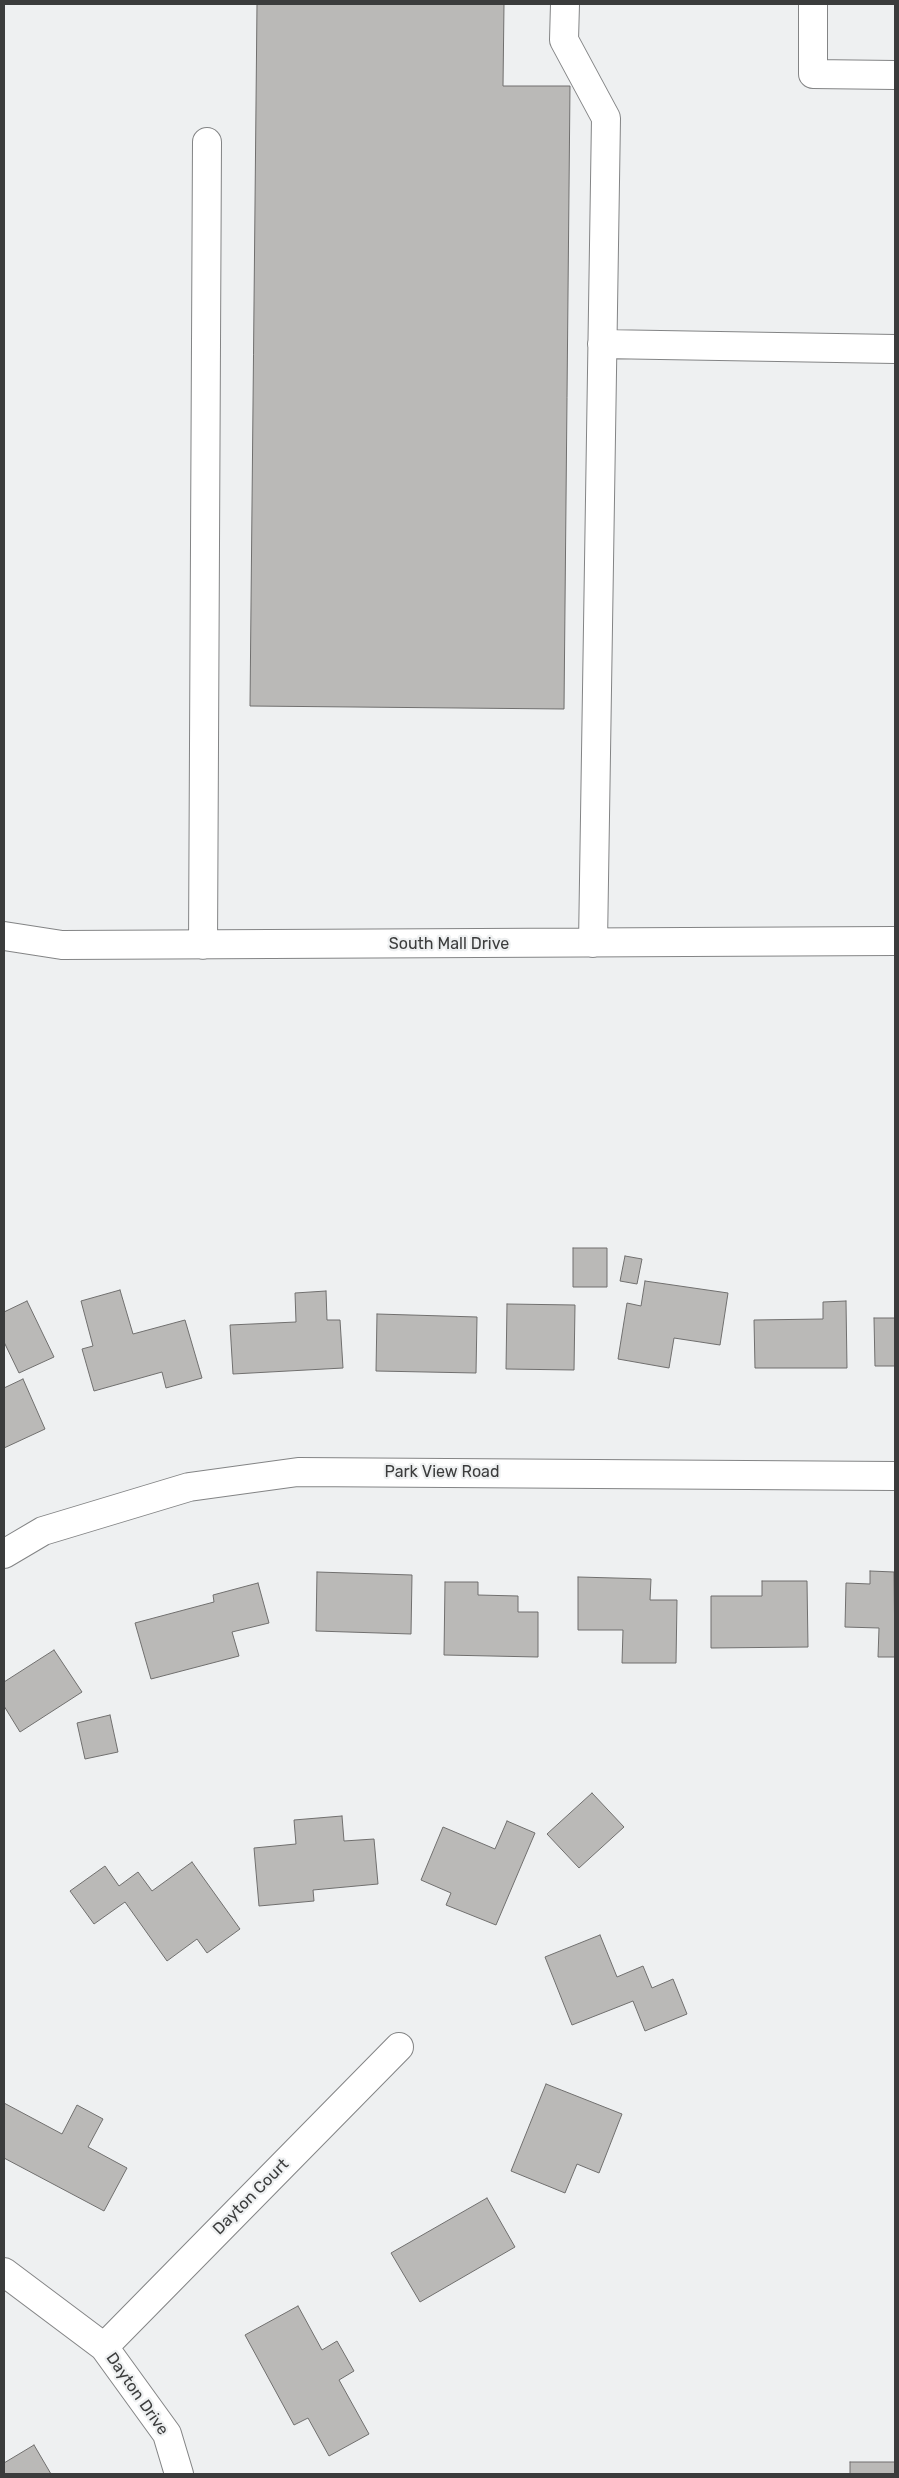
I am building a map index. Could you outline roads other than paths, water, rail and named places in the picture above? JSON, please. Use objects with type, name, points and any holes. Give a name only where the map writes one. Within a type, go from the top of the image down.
[{"type":"street","points":[[565,4],[564,40],[606,118],[593,943]]},
{"type":"street","points":[[813,4],[813,74],[895,76]]},
{"type":"street","points":[[204,945],[207,142]]},
{"type":"street","points":[[602,344],[895,349]]},
{"type":"street","name":"South Mall Drive","points":[[4,936],[62,945],[895,941]]},
{"type":"street","name":"Park View Road","points":[[4,1554],[43,1531],[189,1487],[298,1472],[895,1476]]},
{"type":"street","name":"Dayton Court","points":[[104,2347],[399,2047]]},
{"type":"street","name":"Dayton Drive","points":[[4,2272],[104,2347],[166,2434],[180,2474]]}]
